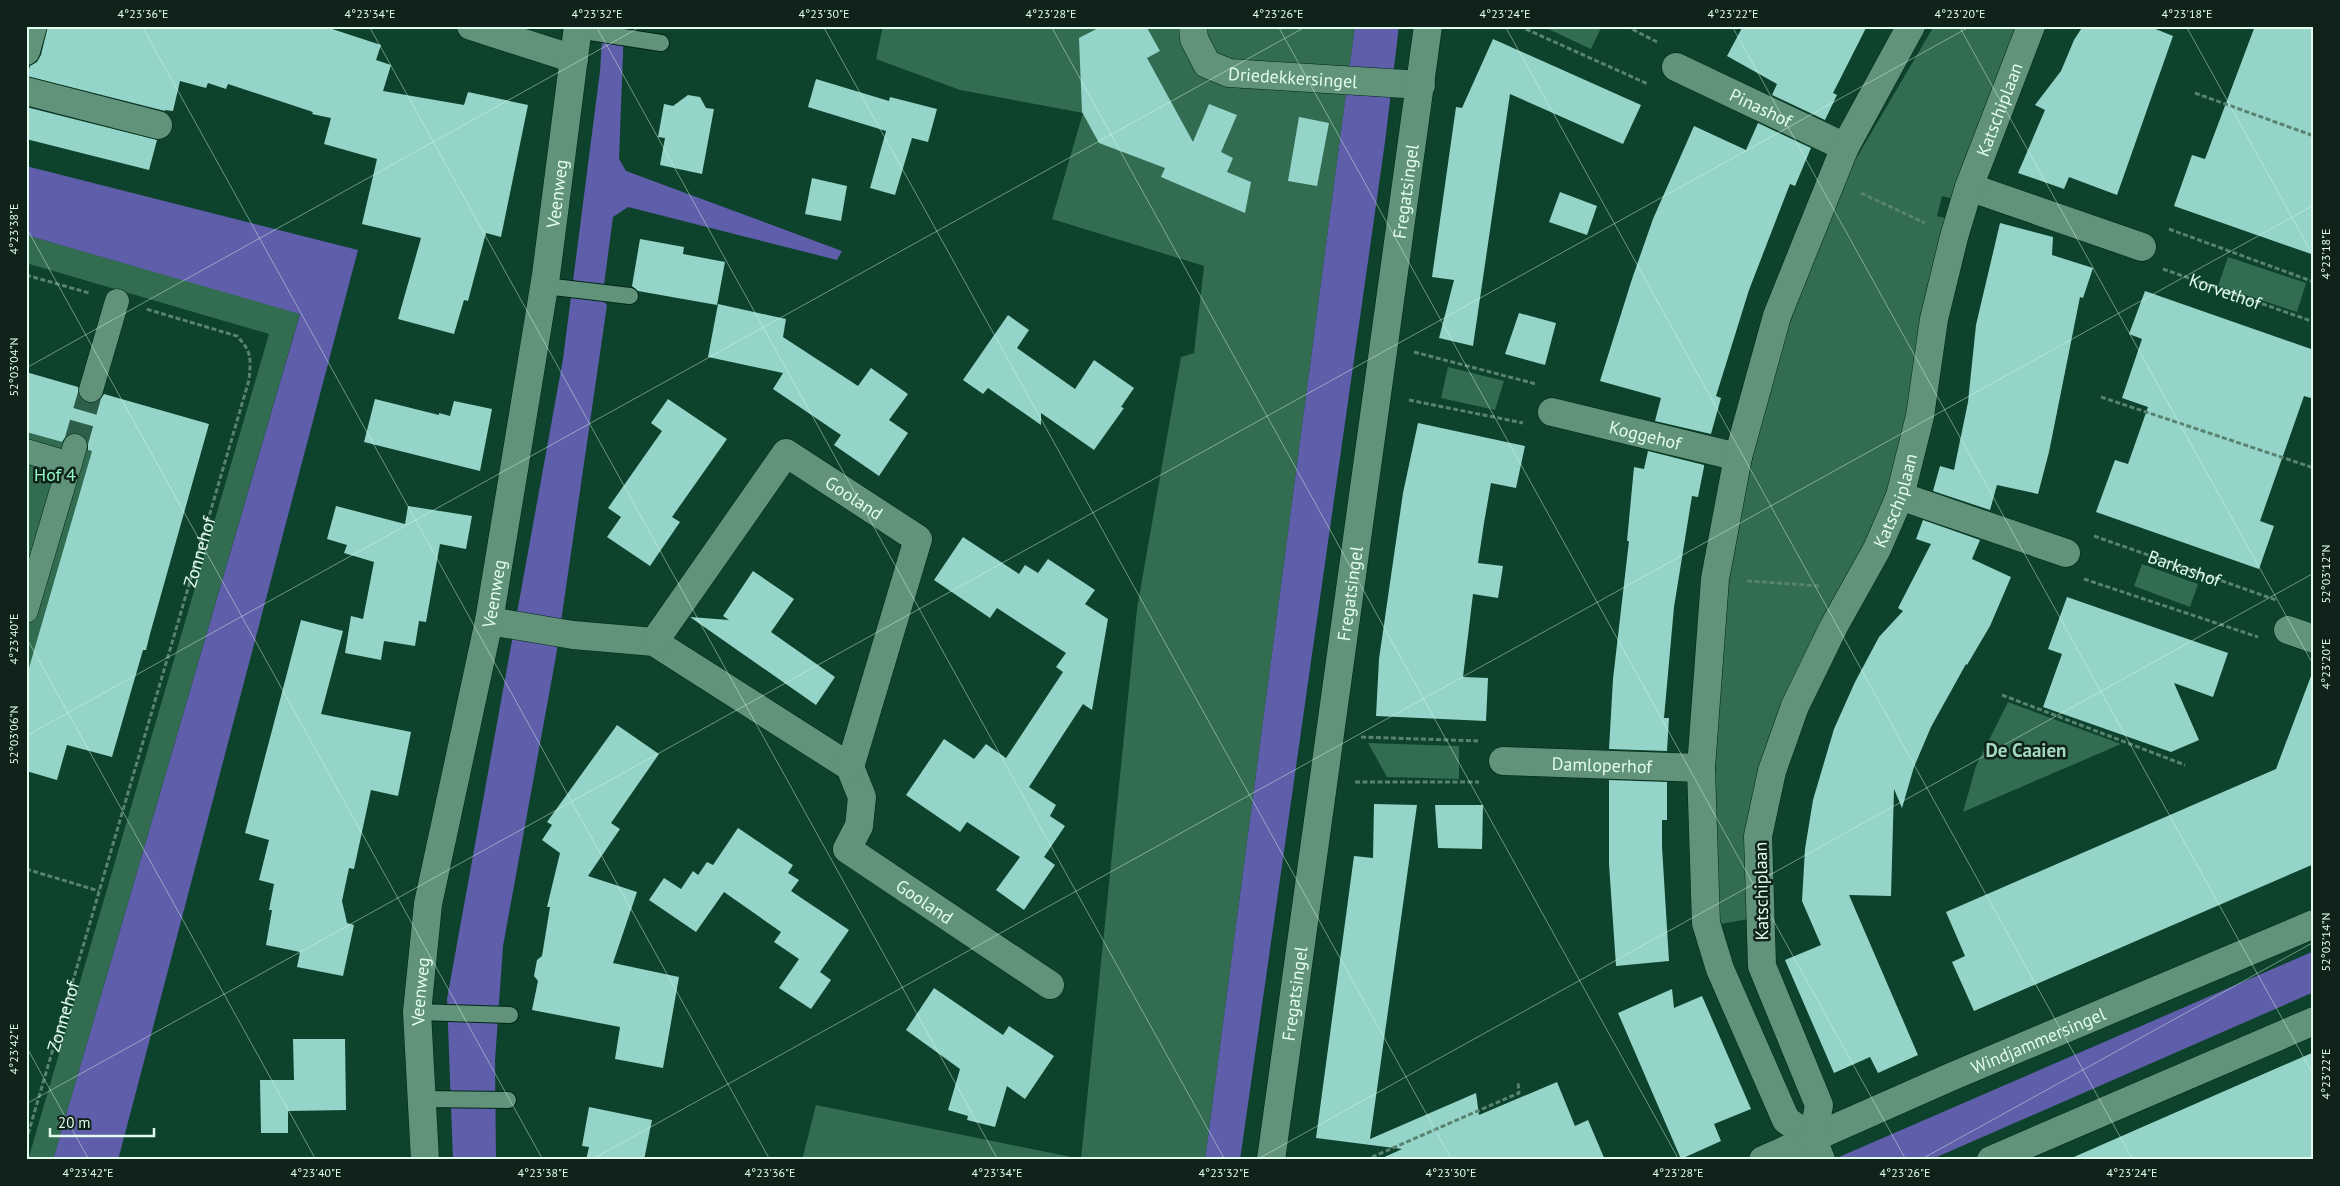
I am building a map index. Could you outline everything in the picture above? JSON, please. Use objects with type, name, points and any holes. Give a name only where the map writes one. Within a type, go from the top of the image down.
[{"type":"street","points":[[26,50],[33,26]]},
{"type":"street","points":[[471,26],[574,60]]},
{"type":"street","name":"Driedekkersingel","points":[[1193,26],[1194,39],[1206,64],[1229,74],[1416,85]]},
{"type":"street","name":"Fregatsingel","points":[[1271,1160],[1328,736],[1384,344],[1416,85],[1428,26]]},
{"type":"street","points":[[1817,1149],[1786,1120],[1720,969],[1706,923],[1701,768],[1715,579],[1738,456],[1777,316],[1845,147],[1911,26]]},
{"type":"street","name":"Katschiplaan","points":[[1817,1149],[1819,1105],[1762,966],[1758,836],[1772,771],[1795,706],[1877,549],[1900,496],[1920,416],[1934,319],[1954,237],[1969,188],[2031,26]]},
{"type":"street","name":"Veenweg","points":[[425,1160],[417,1012],[428,904],[498,622],[577,28]]},
{"type":"street","name":"Pinashof","points":[[1676,67],[1845,147]]},
{"type":"street","points":[[26,91],[158,125]]},
{"type":"street","points":[[1969,188],[2149,257]]},
{"type":"street","points":[[91,390],[117,301]]},
{"type":"street","name":"Koggehof","points":[[1541,418],[1738,456]]},
{"type":"street","points":[[26,451],[72,455],[26,611]]},
{"type":"street","name":"Gooland","points":[[654,642],[786,453],[918,539],[850,767],[862,796],[859,826],[847,848],[1050,985]]},
{"type":"street","points":[[1900,496],[2066,553]]},
{"type":"street","points":[[498,622],[573,635],[654,642],[850,767]]},
{"type":"street","points":[[2276,634],[2314,638]]},
{"type":"street","name":"Damloperhof","points":[[1495,751],[1701,768]]},
{"type":"street","name":"Windjammersingel","points":[[1763,1160],[1817,1149],[1953,1076],[2314,924]]},
{"type":"street","name":"Katschiplaan","points":[[1720,969],[1762,966]]},
{"type":"street","points":[[1991,1160],[2314,1021]]},
{"type":"lane","points":[[577,28],[661,43]]},
{"type":"lane","points":[[544,286],[630,296]]},
{"type":"lane","points":[[417,1012],[510,1016]]},
{"type":"lane","points":[[422,1099],[508,1100]]},
{"type":"path","points":[[1519,26],[1656,87]]},
{"type":"path","points":[[1626,26],[1658,42]]},
{"type":"path","points":[[2195,93],[2314,136]]},
{"type":"path","points":[[1831,178],[1954,237]]},
{"type":"path","points":[[2168,228],[2314,282]]},
{"type":"path","name":"Korvethof","points":[[2149,257],[2314,322]]},
{"type":"path","name":"Zonnehof","points":[[26,275],[237,336],[248,346],[251,358],[249,380],[26,1141]]},
{"type":"path","points":[[1384,344],[1540,385]]},
{"type":"path","points":[[1377,393],[1541,418]]},
{"type":"path","points":[[2102,397],[2314,468]]},
{"type":"path","name":"Barkashof","points":[[2092,535],[2277,600]]},
{"type":"path","points":[[2078,577],[2276,634]]},
{"type":"path","points":[[1715,579],[1808,584],[1854,591]]},
{"type":"path","points":[[2002,695],[2185,765]]},
{"type":"path","points":[[1328,736],[1495,751]]},
{"type":"path","points":[[1322,782],[1482,782]]},
{"type":"path","points":[[26,869],[99,891]]},
{"type":"path","points":[[1365,1160],[1519,1093],[1518,1082]]},
{"type":"green space","points":[[883,26],[1355,26],[1205,1160],[802,1160],[816,1105],[1081,1159],[1137,609],[1181,357],[1194,353],[1204,266],[1052,219],[1083,113],[960,90],[876,59]]},
{"type":"green space","points":[[1542,26],[1602,26],[1591,49]]},
{"type":"green space","points":[[1934,26],[2021,26],[1954,199],[1942,196],[1937,216],[1949,219],[1913,396],[1888,497],[1785,708],[1754,918],[1714,925],[1711,755],[1732,556],[1771,371],[1850,169]]},
{"type":"green space","points":[[26,235],[300,313],[53,1160],[28,1160],[269,334],[26,263]]},
{"type":"green space","points":[[2228,257],[2306,283],[2297,312],[2218,286]]},
{"type":"green space","points":[[1448,367],[1504,381],[1495,410],[1441,398]]},
{"type":"green space","name":"Hof 4","points":[[26,432],[92,451],[26,678]]},
{"type":"green space","points":[[2142,564],[2198,584],[2190,607],[2134,586]]},
{"type":"green space","points":[[2008,702],[2121,744],[1963,812],[1976,766]]},
{"type":"green space","points":[[1368,743],[1459,746],[1459,779],[1387,777]]},
{"type":"shaded area","points":[[603,26],[624,26],[619,159],[626,171],[842,251],[837,260],[628,207],[613,217],[602,300],[607,305],[556,656],[503,946],[495,1061],[496,1160],[453,1160],[447,999],[563,359],[600,71]]},
{"type":"shaded area","points":[[1355,26],[1399,26],[1385,142],[1240,1160],[1205,1160]]},
{"type":"shaded area","points":[[26,166],[358,250],[118,1160],[53,1160],[300,314],[26,235]]},
{"type":"shaded area","points":[[2314,951],[2314,992],[1930,1160],[1832,1160]]},
{"type":"building","points":[[48,26],[323,26],[381,45],[376,60],[391,65],[383,91],[464,105],[468,92],[528,105],[501,237],[486,233],[468,301],[464,300],[454,334],[398,319],[421,238],[362,224],[377,159],[324,144],[331,118],[312,114],[313,112],[228,84],[226,89],[208,83],[206,88],[180,81],[173,111],[165,111],[27,76],[30,66],[37,62],[41,55]]},
{"type":"building","points":[[1102,26],[1146,26],[1160,51],[1147,58],[1193,142],[1209,104],[1237,115],[1221,152],[1233,158],[1227,172],[1251,182],[1245,213],[1161,177],[1165,168],[1099,143],[1082,112],[1079,38]]},
{"type":"building","points":[[1743,26],[1867,26],[1833,93],[1837,95],[1825,120],[1772,95],[1777,84],[1727,56]]},
{"type":"building","points":[[2083,26],[2148,26],[2173,36],[2117,195],[2069,177],[2064,189],[2018,173],[2045,110],[2035,105],[2061,71],[2074,40]]},
{"type":"building","points":[[2255,26],[2314,26],[2314,255],[2174,206],[2192,155],[2205,159]]},
{"type":"building","points":[[1493,39],[1641,105],[1623,144],[1510,94],[1473,346],[1439,338],[1454,280],[1432,277],[1456,107],[1462,108]]},
{"type":"building","points":[[816,79],[889,101],[890,97],[937,109],[928,142],[912,138],[895,195],[870,188],[886,131],[808,107]]},
{"type":"building","points":[[688,95],[700,97],[706,108],[714,109],[702,174],[660,165],[665,138],[658,137],[664,104],[673,106]]},
{"type":"building","points":[[26,107],[157,140],[149,170],[26,139]]},
{"type":"building","points":[[1299,117],[1329,123],[1317,186],[1288,181]]},
{"type":"building","points":[[1758,123],[1811,148],[1795,186],[1790,184],[1749,290],[1716,396],[1721,398],[1711,434],[1655,421],[1661,398],[1600,381],[1632,279],[1653,219],[1694,126],[1746,150]]},
{"type":"building","points":[[812,178],[847,186],[841,221],[805,214]]},
{"type":"building","points":[[1560,192],[1597,206],[1587,235],[1549,222]]},
{"type":"building","points":[[2000,223],[2053,237],[2052,255],[2093,268],[2083,298],[2080,297],[2049,452],[2038,494],[1997,485],[1990,510],[1933,491],[1940,466],[1954,470],[1968,402],[1976,325]]},
{"type":"building","points":[[640,239],[684,247],[683,254],[725,262],[717,305],[638,291],[632,286]]},
{"type":"building","points":[[2145,291],[2314,350],[2314,399],[2304,396],[2260,521],[2274,526],[2259,569],[2096,512],[2115,460],[2128,464],[2148,407],[2122,398],[2142,339],[2129,334]]},
{"type":"building","points":[[718,304],[786,319],[783,337],[858,386],[871,368],[908,394],[889,420],[908,433],[879,476],[834,445],[841,435],[773,389],[783,373],[708,357]]},
{"type":"building","points":[[1519,313],[1556,323],[1545,365],[1505,354]]},
{"type":"building","points":[[1008,315],[1029,330],[1017,348],[1075,389],[1094,360],[1134,388],[1121,407],[1124,408],[1094,450],[1041,413],[1041,425],[988,388],[983,394],[963,380]]},
{"type":"building","points":[[26,372],[78,387],[81,399],[88,403],[100,400],[104,394],[209,424],[146,650],[143,650],[112,757],[67,745],[57,780],[26,771],[26,678],[92,451],[88,450],[88,443],[85,437],[78,433],[66,436],[62,442],[26,432]]},
{"type":"building","points":[[375,399],[450,416],[454,401],[492,409],[480,471],[364,442]]},
{"type":"building","points":[[668,399],[727,439],[672,517],[680,522],[650,566],[607,537],[621,517],[608,508],[662,431],[651,423]]},
{"type":"building","points":[[1418,423],[1525,446],[1516,488],[1491,483],[1478,563],[1503,566],[1498,598],[1473,594],[1463,677],[1488,678],[1486,721],[1376,716],[1379,659],[1403,493]]},
{"type":"building","points":[[1648,451],[1704,465],[1698,497],[1692,496],[1674,607],[1664,718],[1669,718],[1667,751],[1609,749],[1613,679],[1629,541],[1627,541],[1634,467],[1644,469]]},
{"type":"building","points":[[336,506],[405,524],[408,506],[472,516],[466,549],[440,544],[426,622],[419,621],[415,646],[384,641],[381,660],[345,653],[351,616],[363,619],[374,562],[344,553],[347,545],[327,539]]},
{"type":"building","points":[[1923,520],[1980,540],[1972,559],[2011,577],[1990,626],[1966,664],[1931,727],[1914,767],[1902,808],[1894,789],[1891,896],[1849,895],[1918,1055],[1878,1073],[1870,1057],[1834,1073],[1785,960],[1821,945],[1802,901],[1805,849],[1813,800],[1834,729],[1855,682],[1879,637],[1903,611],[1898,608],[1931,544],[1916,539]]},
{"type":"building","points":[[963,537],[1019,574],[1025,565],[1038,573],[1048,559],[1095,590],[1085,604],[1108,619],[1092,710],[1083,704],[1029,787],[1056,805],[1050,816],[1065,826],[1044,857],[1055,865],[1024,910],[996,890],[1020,857],[967,822],[960,832],[906,795],[944,739],[974,759],[986,744],[1006,758],[1063,672],[1056,667],[1066,653],[997,608],[990,618],[934,580]]},
{"type":"building","points":[[753,571],[794,599],[771,632],[835,677],[816,705],[690,617],[729,620],[723,616]]},
{"type":"building","points":[[2067,597],[2228,653],[2213,697],[2174,683],[2199,740],[2171,752],[2043,707],[2062,654],[2048,649]]},
{"type":"building","points":[[301,620],[343,631],[321,714],[411,732],[398,796],[371,790],[354,869],[349,868],[342,901],[347,923],[354,925],[343,976],[297,967],[300,952],[266,945],[272,910],[269,910],[274,884],[259,880],[269,840],[245,833]]},
{"type":"building","points":[[2311,676],[2314,677],[2314,864],[1974,1011],[1952,962],[1965,956],[1946,912],[2276,769]]},
{"type":"building","points":[[617,725],[659,754],[611,823],[620,829],[588,876],[637,892],[613,963],[679,977],[663,1068],[615,1059],[620,1027],[532,1010],[538,981],[534,976],[537,960],[542,956],[550,907],[547,907],[560,853],[542,840],[552,825],[547,822]]},
{"type":"building","points":[[1609,780],[1667,782],[1667,820],[1662,820],[1662,847],[1669,961],[1616,966],[1609,864]]},
{"type":"building","points":[[1374,804],[1417,805],[1370,1139],[1476,1093],[1479,1115],[1557,1082],[1575,1126],[1588,1120],[1605,1160],[1378,1160],[1402,1149],[1316,1138],[1354,856],[1373,858]]},
{"type":"building","points":[[1435,805],[1483,805],[1482,849],[1438,848]]},
{"type":"building","points":[[738,828],[793,865],[788,873],[799,880],[791,891],[849,930],[820,972],[831,980],[811,1009],[779,988],[799,959],[774,942],[781,932],[724,892],[696,932],[649,900],[664,878],[681,889],[693,871],[698,875],[707,862],[713,865]]},
{"type":"building","points":[[934,988],[1003,1035],[1009,1026],[1054,1056],[1025,1099],[1007,1086],[995,1127],[967,1120],[968,1116],[948,1110],[960,1069],[906,1030]]},
{"type":"building","points":[[1672,989],[1674,1008],[1702,996],[1751,1109],[1714,1124],[1721,1141],[1681,1159],[1618,1013]]},
{"type":"building","points":[[293,1039],[345,1039],[346,1110],[288,1111],[288,1133],[261,1133],[260,1080],[294,1080]]},
{"type":"building","points":[[2314,1052],[2314,1160],[2067,1160]]},
{"type":"building","points":[[589,1107],[652,1120],[644,1160],[586,1160],[589,1147],[582,1146]]},
{"type":"tunnel","points":[[75,446],[91,390]]},
{"type":"district","name":"De Caaien","points":[[2026,750]]}]
